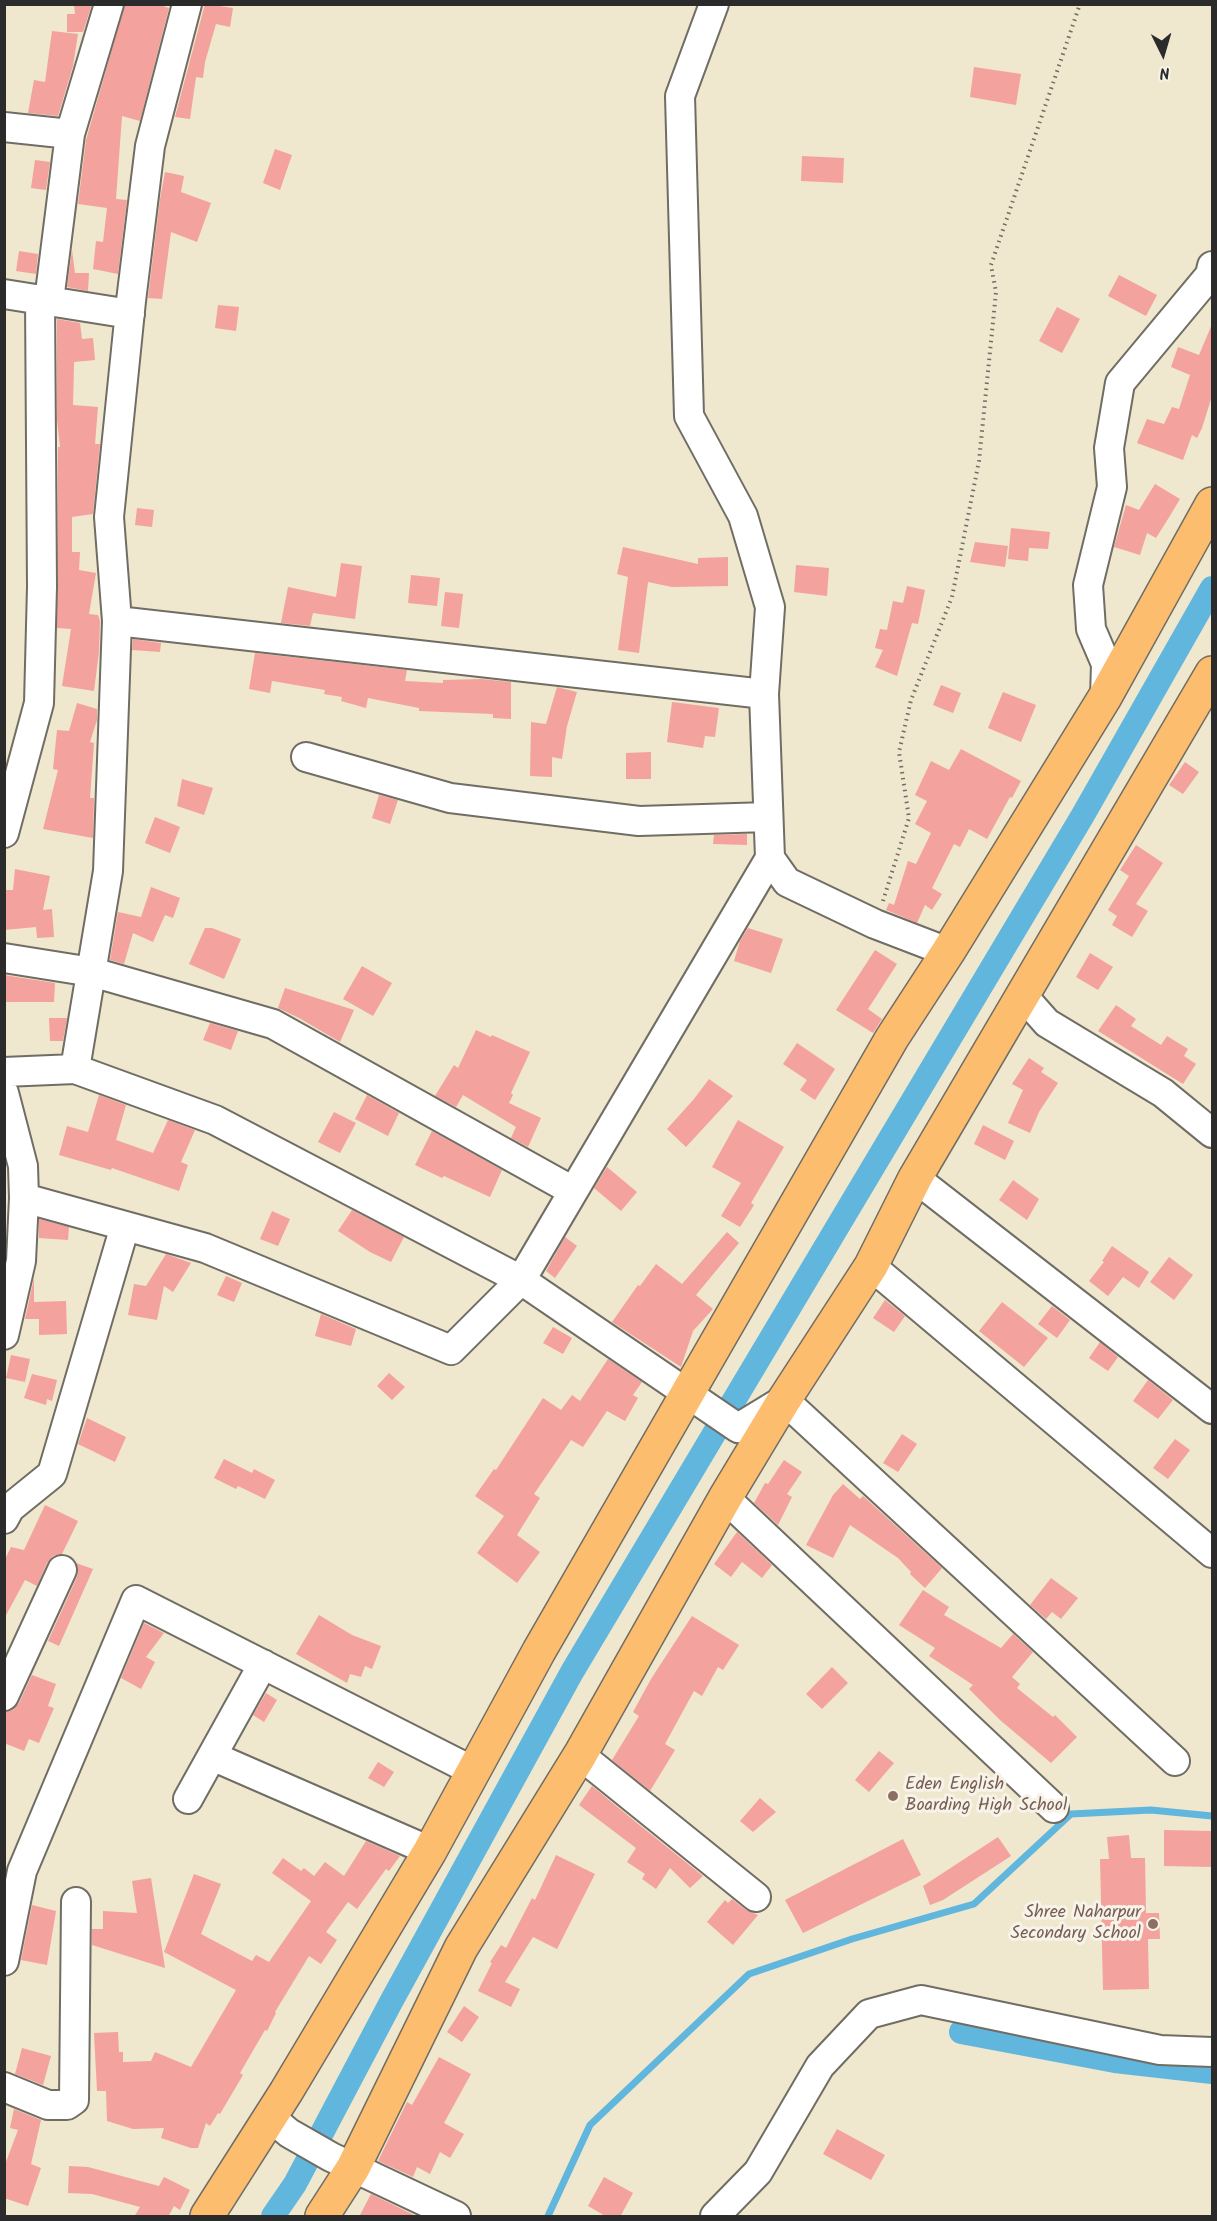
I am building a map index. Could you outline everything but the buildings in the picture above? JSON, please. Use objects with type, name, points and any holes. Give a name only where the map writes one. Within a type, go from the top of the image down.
[{"type":"main road","points":[[207,2217],[280,2125],[545,1641],[700,1402],[892,1038],[948,952],[1105,697],[1212,504]]},
{"type":"main road","points":[[322,2217],[342,2162],[461,1948],[580,1755],[725,1498],[784,1400],[871,1266],[915,1178],[1212,673]]},
{"type":"street","points":[[4,833],[39,703],[45,300],[70,134],[109,4]]},
{"type":"street","points":[[714,4],[680,96],[689,416],[743,516],[770,607],[764,694],[770,858],[787,882],[875,924],[948,952]]},
{"type":"street","points":[[75,1069],[108,872],[117,621],[109,517],[130,314],[150,146],[186,5]]},
{"type":"street","points":[[4,128],[70,134]]},
{"type":"street","points":[[1105,697],[1106,664],[1091,630],[1088,585],[1112,487],[1109,448],[1120,383],[1210,274],[1212,266]]},
{"type":"street","points":[[4,294],[130,314]]},
{"type":"street","points":[[117,621],[764,694]]},
{"type":"street","points":[[306,757],[450,798],[639,821],[768,817]]},
{"type":"street","points":[[24,1198],[205,1248],[451,1350],[521,1280],[770,858]]},
{"type":"street","points":[[4,958],[92,972],[273,1024],[573,1191]]},
{"type":"street","points":[[1023,996],[1047,1023],[1163,1094],[1212,1133]]},
{"type":"street","points":[[4,1072],[75,1069],[215,1120],[521,1280],[738,1428],[784,1400],[1175,1761]]},
{"type":"street","points":[[4,1093],[23,1166],[24,1198],[21,1261],[6,1322]]},
{"type":"street","points":[[915,1178],[1212,1409]]},
{"type":"street","points":[[4,1520],[10,1508],[52,1474],[125,1226]]},
{"type":"street","points":[[871,1266],[1212,1553]]},
{"type":"street","points":[[725,1498],[1054,1808]]},
{"type":"street","points":[[4,1696],[62,1570]]},
{"type":"street","points":[[4,1960],[22,1871],[136,1600],[473,1772]]},
{"type":"street","points":[[188,1799],[263,1665]]},
{"type":"street","points":[[580,1755],[756,1897]]},
{"type":"street","points":[[212,1756],[430,1851]]},
{"type":"street","points":[[4,2087],[48,2105],[67,2105],[74,2100],[76,1902]]},
{"type":"street","points":[[715,2217],[758,2172],[820,2066],[869,2014],[921,2000],[1160,2050],[1212,2052]]},
{"type":"street","points":[[280,2125],[342,2162],[456,2217]]},
{"type":"path","points":[[875,924],[909,818],[899,752],[911,700],[952,597],[979,461],[996,292],[991,265],[1080,4]]},
{"type":"waterway","points":[[273,2216],[295,2184],[391,2002],[572,1672],[1083,815],[1212,588]]},
{"type":"waterway","points":[[548,2216],[590,2125],[749,1974],[852,1939],[974,1904],[1071,1814],[1151,1810],[1212,1816]]},
{"type":"waterway","points":[[961,2032],[1115,2061],[1212,2072]]},
{"type":"place","name":"Eden English Boarding High School","points":[[893,1796]]},
{"type":"place","name":"Shree Naharpur Secondary School","points":[[1153,1924]]}]
